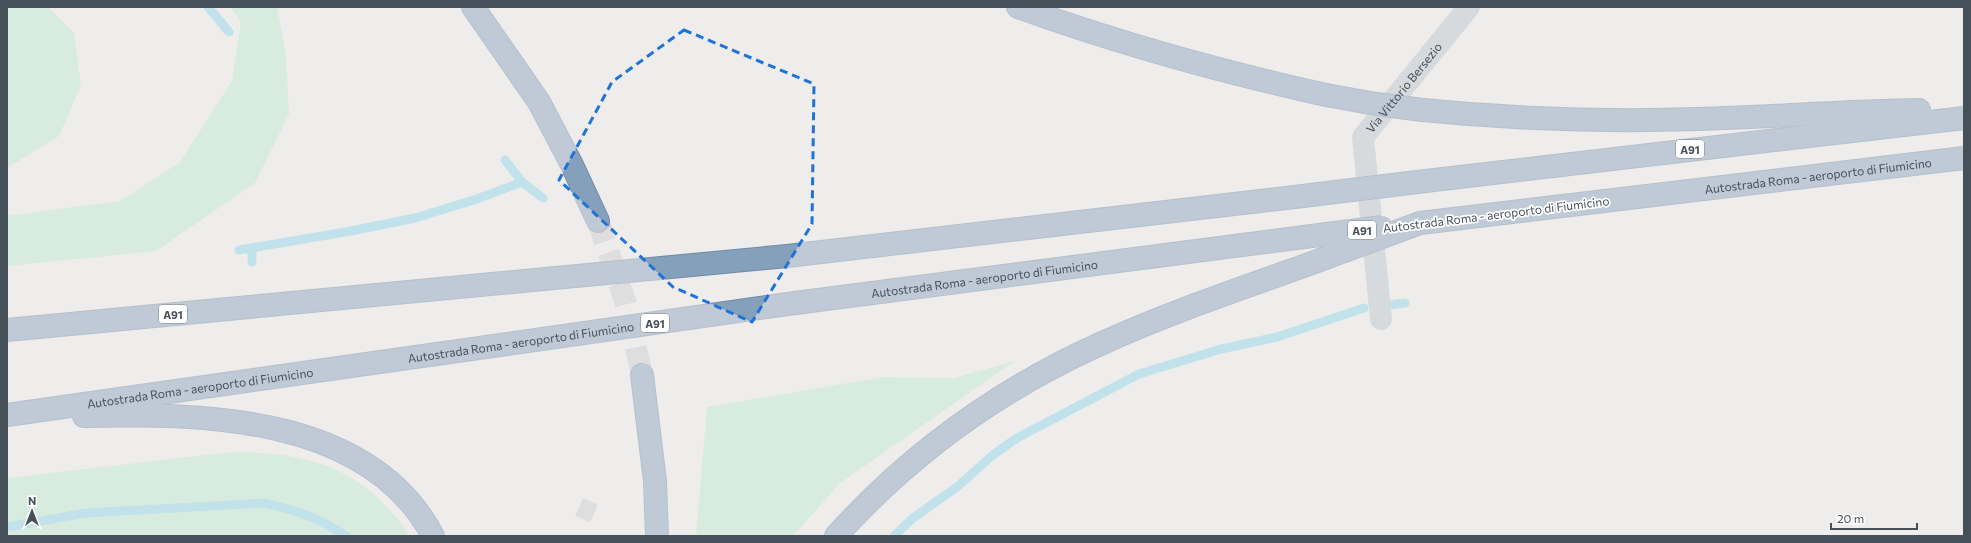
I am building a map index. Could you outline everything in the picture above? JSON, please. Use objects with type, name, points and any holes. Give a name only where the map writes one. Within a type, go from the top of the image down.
[{"type":"highway","points":[[473,7],[539,102],[572,165],[598,221]]},
{"type":"highway","points":[[1018,7],[1177,57],[1257,79],[1376,104],[1423,110],[1526,118],[1630,120],[1721,118],[1847,112],[1964,110]]},
{"type":"highway","name":"A91","points":[[7,330],[787,256],[1964,118]]},
{"type":"highway","name":"Autostrada Roma - aeroporto di Fiumicino","points":[[7,416],[795,303],[1304,237],[1964,158]]},
{"type":"highway","points":[[836,536],[871,500],[928,450],[976,414],[1020,386],[1075,356],[1181,310],[1420,223]]},
{"type":"highway","points":[[642,374],[655,481],[656,536]]},
{"type":"highway","points":[[7,416],[137,415],[198,418],[271,428],[297,434],[333,447],[362,463],[381,476],[412,505],[433,536]]},
{"type":"street","name":"Via Vittorio Bersezio","points":[[1381,319],[1363,137],[1469,7]]},
{"type":"highlighted area","points":[[684,30],[814,84],[812,224],[752,322],[673,287],[559,180],[612,82]]},
{"type":"green space","points":[[7,7],[48,7],[74,33],[81,85],[59,136],[7,168]]},
{"type":"green space","points":[[230,7],[277,7],[286,55],[289,114],[255,183],[156,251],[7,266],[7,216],[120,201],[180,162],[232,81],[241,22]]},
{"type":"green space","points":[[1015,361],[840,483],[793,536],[696,536],[707,407],[883,377],[954,378]]},
{"type":"green space","points":[[243,452],[284,455],[321,464],[339,471],[372,492],[396,517],[405,528],[409,536],[7,536],[7,478],[222,453]]},
{"type":"building","points":[[583,498],[598,505],[590,522],[575,516]]},
{"type":"waterway","points":[[208,7],[229,32]]},
{"type":"waterway","points":[[505,160],[522,182],[543,198]]},
{"type":"waterway","points":[[239,250],[351,231],[415,218],[477,199],[522,182]]},
{"type":"waterway","points":[[252,249],[252,262]]},
{"type":"waterway","points":[[1382,306],[1405,303]]},
{"type":"waterway","points":[[894,536],[913,518],[957,487],[994,454],[1017,438],[1139,374],[1221,349],[1277,337],[1364,308]]},
{"type":"waterway","points":[[7,527],[86,513],[263,503],[286,508],[306,515],[346,536]]},
{"type":"tunnel","points":[[598,221],[626,304],[642,375]]}]
